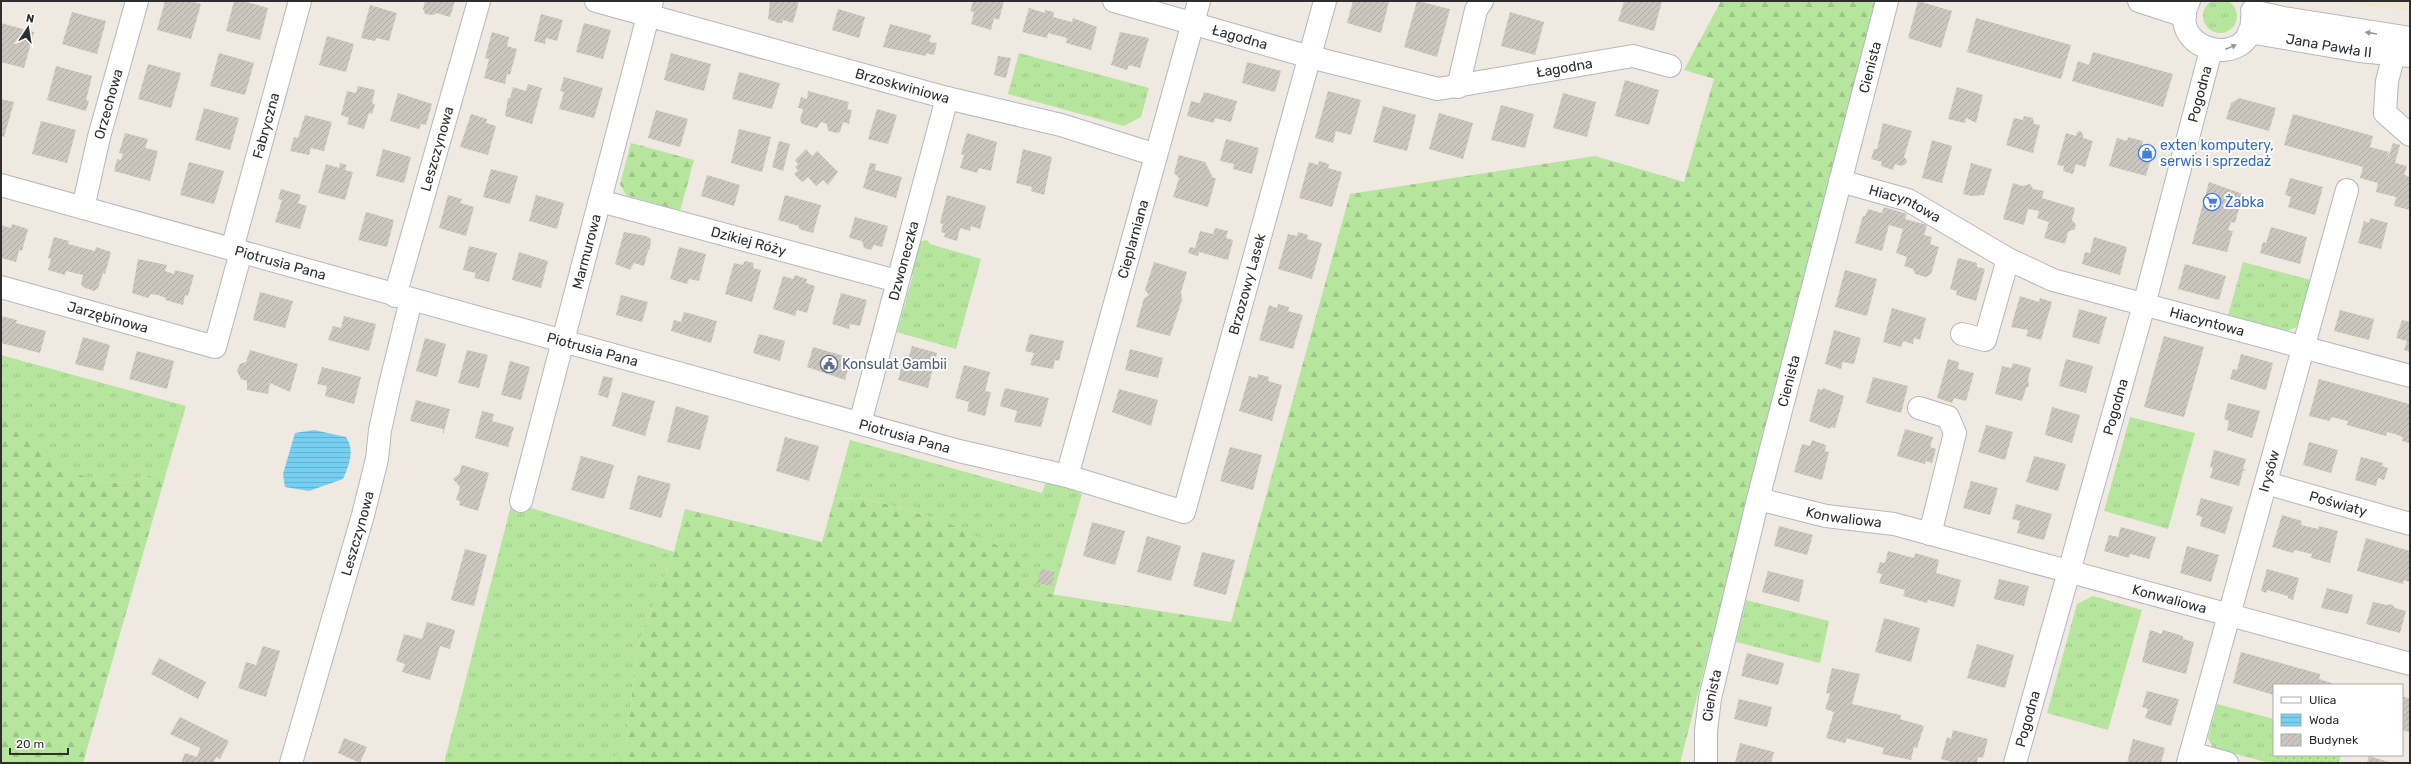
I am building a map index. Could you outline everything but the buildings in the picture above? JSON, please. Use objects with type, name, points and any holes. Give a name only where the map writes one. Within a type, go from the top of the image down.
[{"type":"street","name":"Orzechowa","points":[[82,208],[99,137],[137,1]]},
{"type":"street","name":"Fabryczna","points":[[215,347],[236,251],[300,1]]},
{"type":"street","name":"Leszczynowa","points":[[291,763],[363,515],[377,459],[380,430],[403,298],[479,1]]},
{"type":"street","name":"Brzoskwiniowa","points":[[596,1],[650,8],[947,98],[1061,125],[1156,155]]},
{"type":"street","name":"Łagodna","points":[[1114,1],[1310,57],[1431,88],[1458,87],[1633,56],[1670,66]]},
{"type":"street","name":"Cieplarniana","points":[[1067,476],[1199,1]]},
{"type":"street","points":[[1310,57],[1325,1]]},
{"type":"street","points":[[1458,87],[1476,10],[1482,1]]},
{"type":"street","name":"Cienista","points":[[1706,763],[1706,731],[1710,698],[1758,499],[1887,1]]},
{"type":"street","points":[[2139,1],[2187,9],[2188,30],[2195,41],[2211,50],[2220,51],[2237,46],[2249,32],[2252,22],[2250,6]]},
{"type":"street","name":"Jana Pawła II","points":[[2250,6],[2283,18],[2410,38]]},
{"type":"street","name":"Marmurowa","points":[[520,501],[650,8]]},
{"type":"street","name":"Jana Pawła II","points":[[2249,32],[2402,56]]},
{"type":"street","name":"Pogodna","points":[[2015,763],[2144,304],[2211,50]]},
{"type":"street","points":[[2402,56],[2387,81],[2385,113],[2410,135]]},
{"type":"street","name":"Brzozowy Lasek","points":[[1184,512],[1310,57]]},
{"type":"street","name":"Dzwoneczka","points":[[860,423],[896,281],[947,98]]},
{"type":"street","name":"Hiacyntowa","points":[[1840,181],[1908,200],[2008,259],[2053,280],[2410,376]]},
{"type":"street","name":"Piotrusia Pana","points":[[1,185],[403,298],[959,451],[1067,476],[1184,512]]},
{"type":"street","name":"Irysów","points":[[2227,763],[2190,758],[2229,614],[2305,347],[2347,190]]},
{"type":"street","name":"Dzikiej Róży","points":[[600,201],[896,281]]},
{"type":"street","points":[[1962,334],[1985,340],[2008,259]]},
{"type":"street","name":"Jarzębinowa","points":[[1,287],[215,347]]},
{"type":"street","points":[[1919,408],[1948,417],[1955,433],[1930,534]]},
{"type":"street","name":"Poświaty","points":[[2266,483],[2410,524]]},
{"type":"street","name":"Konwaliowa","points":[[1758,499],[1826,516],[1880,521],[2410,664]]},
{"type":"shaded area","points":[[2342,1],[2410,1],[2410,10],[2367,6]]},
{"type":"green space","points":[[2223,-1],[2230,1],[2235,6],[2237,16],[2235,26],[2230,31],[2217,33],[2210,31],[2205,26],[2203,13],[2205,6],[2210,1]]},
{"type":"green space","points":[[1721,1],[1876,1],[1680,763],[610,763],[626,744],[638,644],[674,552],[685,509],[822,542],[834,499],[859,498],[887,504],[943,521],[1003,548],[1024,566],[1018,589],[1231,622],[1350,194],[1595,156],[1684,182],[1714,79],[1684,70]]},
{"type":"green space","points":[[1019,53],[1149,88],[1141,117],[1124,126],[1008,94]]},
{"type":"green space","points":[[631,143],[694,160],[680,211],[626,195],[620,184]]},
{"type":"green space","points":[[927,240],[930,244],[981,259],[956,349],[897,332],[913,275],[909,274],[918,242]]},
{"type":"green space","points":[[2243,262],[2311,280],[2297,327],[2287,331],[2228,315]]},
{"type":"green space","points":[[1,355],[186,406],[167,470],[132,481],[111,483],[80,475],[50,458],[23,435],[1,411]]},
{"type":"green space","points":[[1,411],[36,446],[65,467],[80,475],[96,480],[118,483],[139,479],[167,470],[83,763],[1,763]]},
{"type":"green space","points":[[2130,417],[2195,433],[2168,529],[2104,511]]},
{"type":"green space","points":[[850,440],[1042,493],[1047,479],[1082,494],[1053,595],[1018,589],[943,521],[887,504],[859,498],[834,499]]},
{"type":"green space","points":[[512,502],[674,552],[638,644],[626,744],[610,763],[444,763]]},
{"type":"green space","points":[[2093,596],[2142,610],[2108,730],[2047,713],[2077,604]]},
{"type":"green space","points":[[1746,600],[1829,621],[1820,663],[1736,642]]},
{"type":"green space","points":[[2217,704],[2273,719],[2273,751],[2270,763],[2213,748],[2208,738]]},
{"type":"green space","points":[[2273,751],[2273,756],[2341,756],[2339,763],[2270,763]]},
{"type":"water","points":[[314,430],[346,437],[349,442],[351,453],[343,479],[309,491],[285,487],[283,474],[295,433]]},
{"type":"place","name":"exten komputery, serwis i sprzedaż","points":[[2147,153]]},
{"type":"place","name":"Żabka","points":[[2212,202]]},
{"type":"place","name":"Konsulat Gambii","points":[[829,364]]}]
